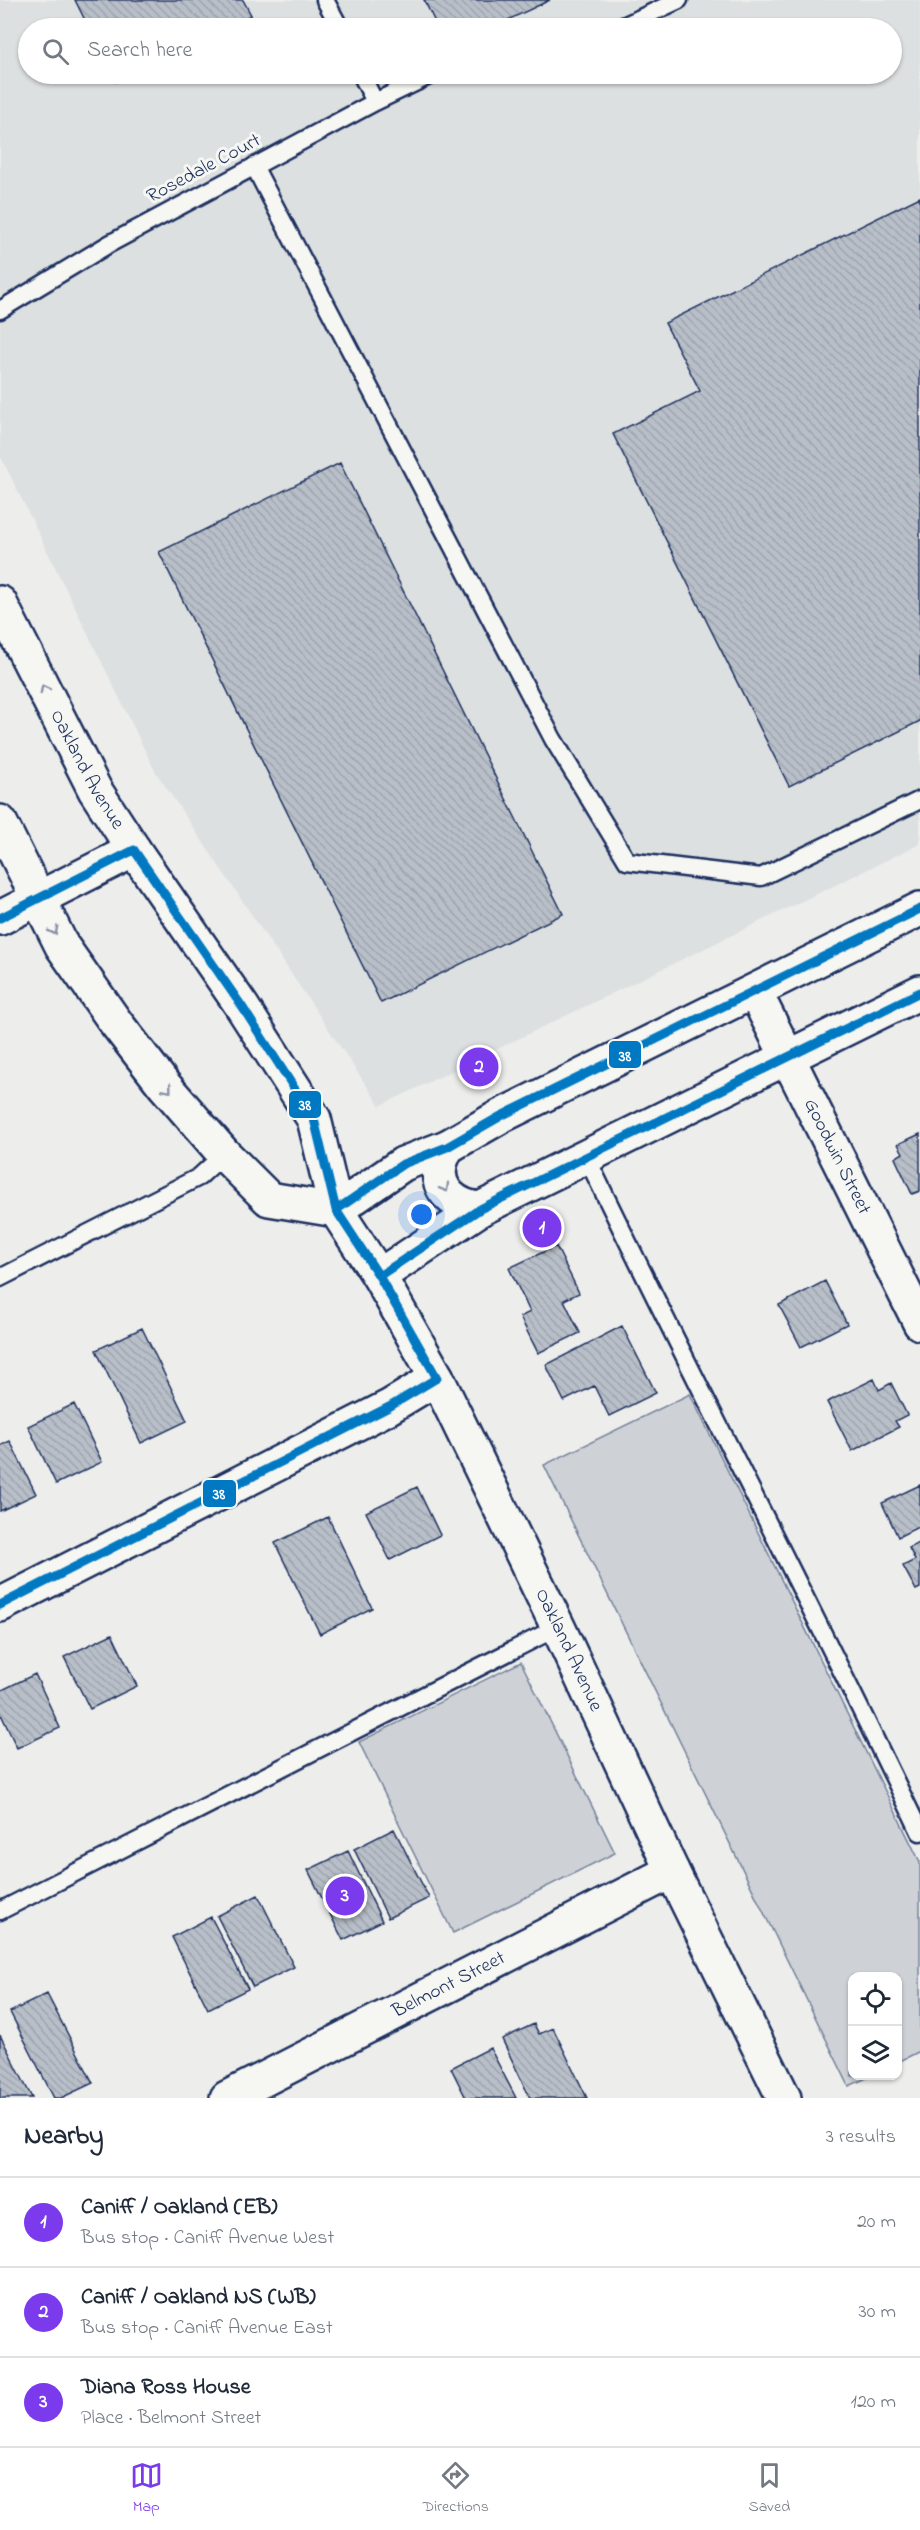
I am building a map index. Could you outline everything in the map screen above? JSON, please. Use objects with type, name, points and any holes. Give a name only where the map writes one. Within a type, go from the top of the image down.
[{"type":"street","name":"Oakland Avenue","points":[[0,603],[95,790],[241,1005],[314,1119],[336,1210],[379,1276],[437,1378],[558,1627],[672,1871],[784,2098]]},
{"type":"street","points":[[0,822],[62,946],[116,1023],[164,1085],[224,1154],[269,1199],[336,1210],[403,1164],[447,1147],[501,1116],[920,909]]},
{"type":"street","points":[[0,918],[134,850]]},
{"type":"street","name":"Goodwin Street","points":[[755,992],[920,1323]]},
{"type":"street","points":[[379,1276],[480,1209],[920,992]]},
{"type":"street","points":[[447,1147],[440,1165],[440,1183],[455,1203],[467,1208],[480,1209]]},
{"type":"street","points":[[0,1605],[389,1407],[437,1378]]},
{"type":"street","name":"Belmont Street","points":[[227,2098],[672,1871]]},
{"type":"lane","points":[[325,0],[335,18]]},
{"type":"lane","points":[[640,18],[679,0]]},
{"type":"lane","points":[[367,84],[375,102]]},
{"type":"lane","name":"Rosedale Court","points":[[0,310],[109,244],[412,84]]},
{"type":"lane","points":[[254,166],[553,739],[627,861],[761,877],[920,800]]},
{"type":"lane","points":[[0,1278],[199,1177],[224,1154]]},
{"type":"lane","points":[[586,1156],[674,1338],[841,1666],[920,1832]]},
{"type":"lane","points":[[0,1911],[558,1627]]},
{"type":"shaded area","points":[[0,0],[920,0],[920,844],[380,1106],[155,771],[0,455]]},
{"type":"shaded area","points":[[690,1394],[920,1862],[920,2051],[902,2060],[902,1972],[848,1972],[848,2080],[862,2080],[849,2086],[544,1465]]},
{"type":"shaded area","points":[[521,1662],[615,1853],[453,1933],[359,1742]]},
{"type":"building","points":[[75,0],[243,0],[251,15],[245,18],[84,18]]},
{"type":"building","points":[[424,0],[550,0],[512,18],[433,18]]},
{"type":"building","points":[[920,197],[920,721],[789,786],[613,434],[700,391],[665,323]]},
{"type":"building","points":[[340,463],[563,914],[381,1003],[159,552]]},
{"type":"building","points":[[920,1134],[920,1191],[912,1194],[895,1158],[903,1153],[898,1144]]},
{"type":"building","points":[[556,1246],[579,1293],[564,1300],[580,1333],[538,1353],[520,1317],[530,1312],[509,1268]]},
{"type":"building","points":[[825,1281],[847,1324],[801,1347],[779,1305]]},
{"type":"building","points":[[622,1326],[656,1393],[609,1416],[594,1386],[564,1401],[546,1365]]},
{"type":"building","points":[[142,1328],[187,1421],[141,1443],[96,1350]]},
{"type":"building","points":[[874,1379],[879,1390],[891,1383],[907,1415],[895,1421],[899,1427],[852,1451],[827,1402]]},
{"type":"building","points":[[74,1404],[102,1462],[56,1484],[28,1426]]},
{"type":"building","points":[[10,1441],[36,1494],[0,1511],[0,1446]]},
{"type":"building","points":[[920,1485],[920,1526],[898,1537],[882,1503]]},
{"type":"building","points":[[417,1487],[440,1535],[390,1560],[366,1512]]},
{"type":"building","points":[[328,1517],[372,1608],[320,1634],[275,1543]]},
{"type":"building","points":[[920,1542],[920,1588],[916,1590],[903,1566],[915,1560],[909,1548]]},
{"type":"building","points":[[112,1634],[137,1686],[90,1709],[64,1657]]},
{"type":"building","points":[[35,1674],[60,1728],[17,1748],[0,1712],[0,1691]]},
{"type":"building","points":[[394,1829],[429,1898],[388,1918],[354,1849]]},
{"type":"building","points":[[348,1851],[382,1921],[343,1940],[308,1870]]},
{"type":"building","points":[[258,1895],[294,1967],[253,1987],[217,1916]]},
{"type":"building","points":[[211,1917],[248,1989],[208,2009],[172,1937]]},
{"type":"building","points":[[47,1994],[93,2083],[61,2098],[54,2098],[10,2012]]},
{"type":"building","points":[[534,2024],[539,2034],[553,2028],[587,2098],[530,2098],[502,2039]]},
{"type":"building","points":[[0,2035],[32,2098],[0,2098]]},
{"type":"building","points":[[490,2048],[516,2098],[466,2098],[451,2068]]},
{"type":"transit line","name":"38","points":[[134,850],[241,1005],[314,1119],[336,1210],[379,1276],[437,1378]]},
{"type":"transit line","name":"38","points":[[0,918],[134,850]]},
{"type":"transit line","name":"38","points":[[336,1210],[403,1164],[447,1147],[501,1116],[920,909]]},
{"type":"transit line","name":"38","points":[[379,1276],[480,1209],[920,992]]},
{"type":"transit line","name":"38","points":[[0,1605],[389,1407],[437,1378]]},
{"type":"place","name":"Caniff / Oakland NS (WB)","points":[[479,1067]]},
{"type":"place","name":"Caniff / Oakland (EB)","points":[[542,1228]]},
{"type":"place","name":"Diana Ross House","points":[[345,1896]]}]
